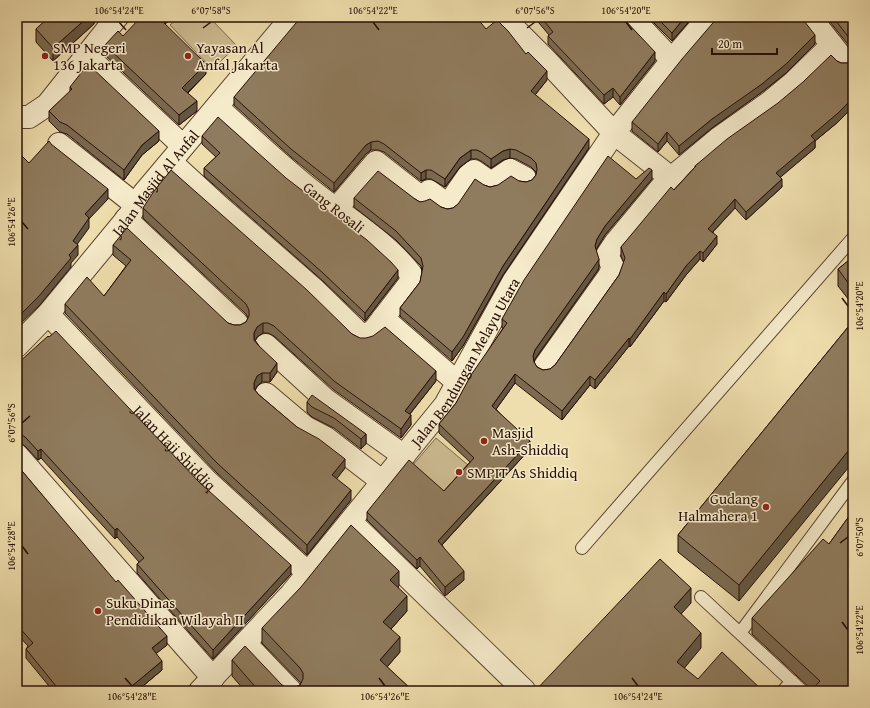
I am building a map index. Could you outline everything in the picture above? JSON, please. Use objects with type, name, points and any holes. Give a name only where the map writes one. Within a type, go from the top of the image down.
[{"type":"street","points":[[17,117],[29,117],[47,105],[117,17]]},
{"type":"street","name":"Jalan Masjid Al Anfal","points":[[17,346],[48,314],[131,212],[144,193],[292,17]]},
{"type":"street","points":[[503,17],[614,132],[671,178]]},
{"type":"street","points":[[630,17],[672,60]]},
{"type":"street","name":"Jalan Bendungan Melayu Utara","points":[[206,684],[282,604],[351,522],[445,405],[513,282],[614,132],[709,17]]},
{"type":"street","points":[[810,17],[844,59],[853,60]]},
{"type":"street","points":[[545,366],[609,276],[613,267],[607,255],[615,243],[664,184],[719,138],[770,102],[794,82],[832,45]]},
{"type":"street","points":[[86,56],[177,154]]},
{"type":"street","name":"Gang Rosali","points":[[177,154],[220,207],[315,290],[361,335],[366,335],[374,330],[410,283],[410,274],[403,264],[386,248],[305,185],[216,107]]},
{"type":"street","points":[[59,144],[131,212],[237,323]]},
{"type":"street","points":[[336,209],[376,162],[422,198],[429,191],[448,205],[468,176],[474,171],[491,183],[510,170],[525,178]]},
{"type":"street","name":"Jalan Haji Shiddiq","points":[[48,314],[208,482],[308,573]]},
{"type":"street","points":[[383,318],[458,383]]},
{"type":"street","points":[[266,345],[326,400],[404,456]]},
{"type":"street","points":[[266,394],[305,427],[326,438],[383,482]]},
{"type":"street","points":[[17,455],[206,684]]},
{"type":"street","points":[[351,522],[524,690]]},
{"type":"street","points":[[245,643],[291,691]]},
{"type":"lane","points":[[582,548],[853,238]]},
{"type":"lane","points":[[740,633],[853,481]]},
{"type":"lane","points":[[701,597],[802,691]]},
{"type":"lane","points":[[783,691],[792,681]]},
{"type":"shaded area","points":[[179,17],[209,17],[237,46],[212,69],[170,25]]},
{"type":"shaded area","points":[[436,438],[468,465],[444,493],[412,466]]},
{"type":"building","points":[[49,17],[88,17],[53,48],[36,29]]},
{"type":"building","points":[[141,17],[158,17],[206,64],[182,88],[197,101],[179,115],[105,45],[118,31],[123,36]]},
{"type":"building","points":[[301,17],[476,17],[486,29],[497,20],[508,31],[526,54],[528,52],[547,71],[531,91],[589,139],[503,266],[463,337],[452,352],[400,308],[420,282],[423,266],[421,258],[396,231],[354,198],[378,171],[420,202],[430,199],[441,207],[447,209],[453,208],[458,204],[475,179],[490,187],[498,185],[511,176],[519,181],[526,182],[532,180],[536,175],[536,163],[531,158],[516,150],[510,149],[503,151],[491,159],[477,150],[471,150],[460,158],[445,179],[431,170],[426,170],[421,173],[378,141],[371,142],[366,145],[334,183],[291,149],[234,97]]},
{"type":"building","points":[[541,17],[622,17],[655,52],[620,97],[613,88],[604,95],[548,36],[553,32]]},
{"type":"building","points":[[656,17],[685,17],[672,33]]},
{"type":"building","points":[[718,17],[801,17],[815,35],[786,64],[762,84],[712,119],[679,146],[667,132],[658,144],[632,122],[682,59]]},
{"type":"building","points":[[833,17],[853,17],[853,39],[850,39]]},
{"type":"building","points":[[831,55],[841,63],[853,63],[853,98],[811,136],[815,140],[776,173],[782,179],[746,212],[735,199],[708,229],[717,236],[703,253],[700,251],[686,266],[666,294],[664,292],[630,339],[629,338],[595,380],[590,376],[562,411],[515,374],[492,406],[530,441],[438,541],[464,571],[445,587],[420,557],[417,560],[367,512],[409,460],[444,491],[474,458],[439,424],[456,403],[471,375],[507,323],[502,319],[524,280],[608,156],[636,179],[649,168],[652,170],[605,226],[597,239],[595,246],[599,259],[598,261],[535,350],[533,356],[534,362],[537,367],[543,370],[550,369],[555,365],[619,275],[625,258],[621,247],[671,187],[674,190],[695,166],[727,139],[778,103],[803,82]]},
{"type":"building","points":[[88,64],[159,131],[142,145],[124,170],[67,125],[60,122],[49,111],[72,89],[70,87]]},
{"type":"building","points":[[218,117],[286,178],[367,240],[398,270],[365,313],[323,273],[204,168],[220,153],[202,136]]},
{"type":"building","points":[[49,141],[108,189],[85,214],[89,218],[73,241],[78,245],[69,255],[71,258],[39,296],[17,318],[17,151],[29,163]]},
{"type":"building","points":[[171,170],[307,290],[352,334],[360,338],[366,338],[373,336],[385,327],[436,371],[405,411],[411,415],[401,429],[334,381],[274,326],[268,323],[263,323],[257,327],[254,333],[254,340],[277,363],[270,373],[262,373],[257,376],[254,383],[254,389],[297,427],[319,439],[345,459],[332,475],[351,490],[307,545],[217,463],[65,304],[87,277],[104,296],[131,260],[113,245],[127,228],[228,323],[240,325],[246,322],[249,316],[249,310],[246,304],[143,208],[154,191]]},
{"type":"building","points":[[853,257],[853,281],[849,284],[838,269]]},
{"type":"building","name":"Gudang Halmahera 1","points":[[853,321],[853,445],[739,585],[678,535]]},
{"type":"building","points":[[56,331],[199,482],[291,565],[213,650],[137,564],[144,558],[117,528],[115,530],[41,449],[38,451],[26,438],[21,434],[17,434],[17,364],[48,336],[49,337]]},
{"type":"building","points":[[312,395],[366,434],[361,439],[334,418],[312,407],[307,402]]},
{"type":"building","points":[[17,465],[116,582],[118,580],[167,636],[152,648],[162,661],[126,691],[60,691],[26,649],[33,643],[17,625]]},
{"type":"building","points":[[853,506],[853,691],[811,691],[820,681],[752,618],[823,539],[829,544],[852,512],[850,510]]},
{"type":"building","points":[[351,525],[399,571],[390,580],[407,596],[383,622],[400,637],[380,660],[413,691],[259,691],[232,660],[245,646],[282,685],[287,688],[294,688],[300,685],[303,679],[303,673],[300,668],[262,628],[301,587]]},
{"type":"building","points":[[660,559],[691,588],[674,607],[701,633],[677,662],[698,679],[722,652],[763,691],[535,691]]},
{"type":"place","name":"SMP Negeri 136 Jakarta","points":[[45,56]]},
{"type":"place","name":"Yayasan Al Anfal Jakarta","points":[[188,56]]},
{"type":"place","name":"Masjid Ash-Shiddiq","points":[[484,441]]},
{"type":"place","name":"SMPIT As Shiddiq","points":[[459,472]]},
{"type":"place","name":"Gudang Halmahera 1","points":[[766,507]]},
{"type":"place","name":"Suku Dinas Pendidikan Wilayah II","points":[[98,611]]}]
